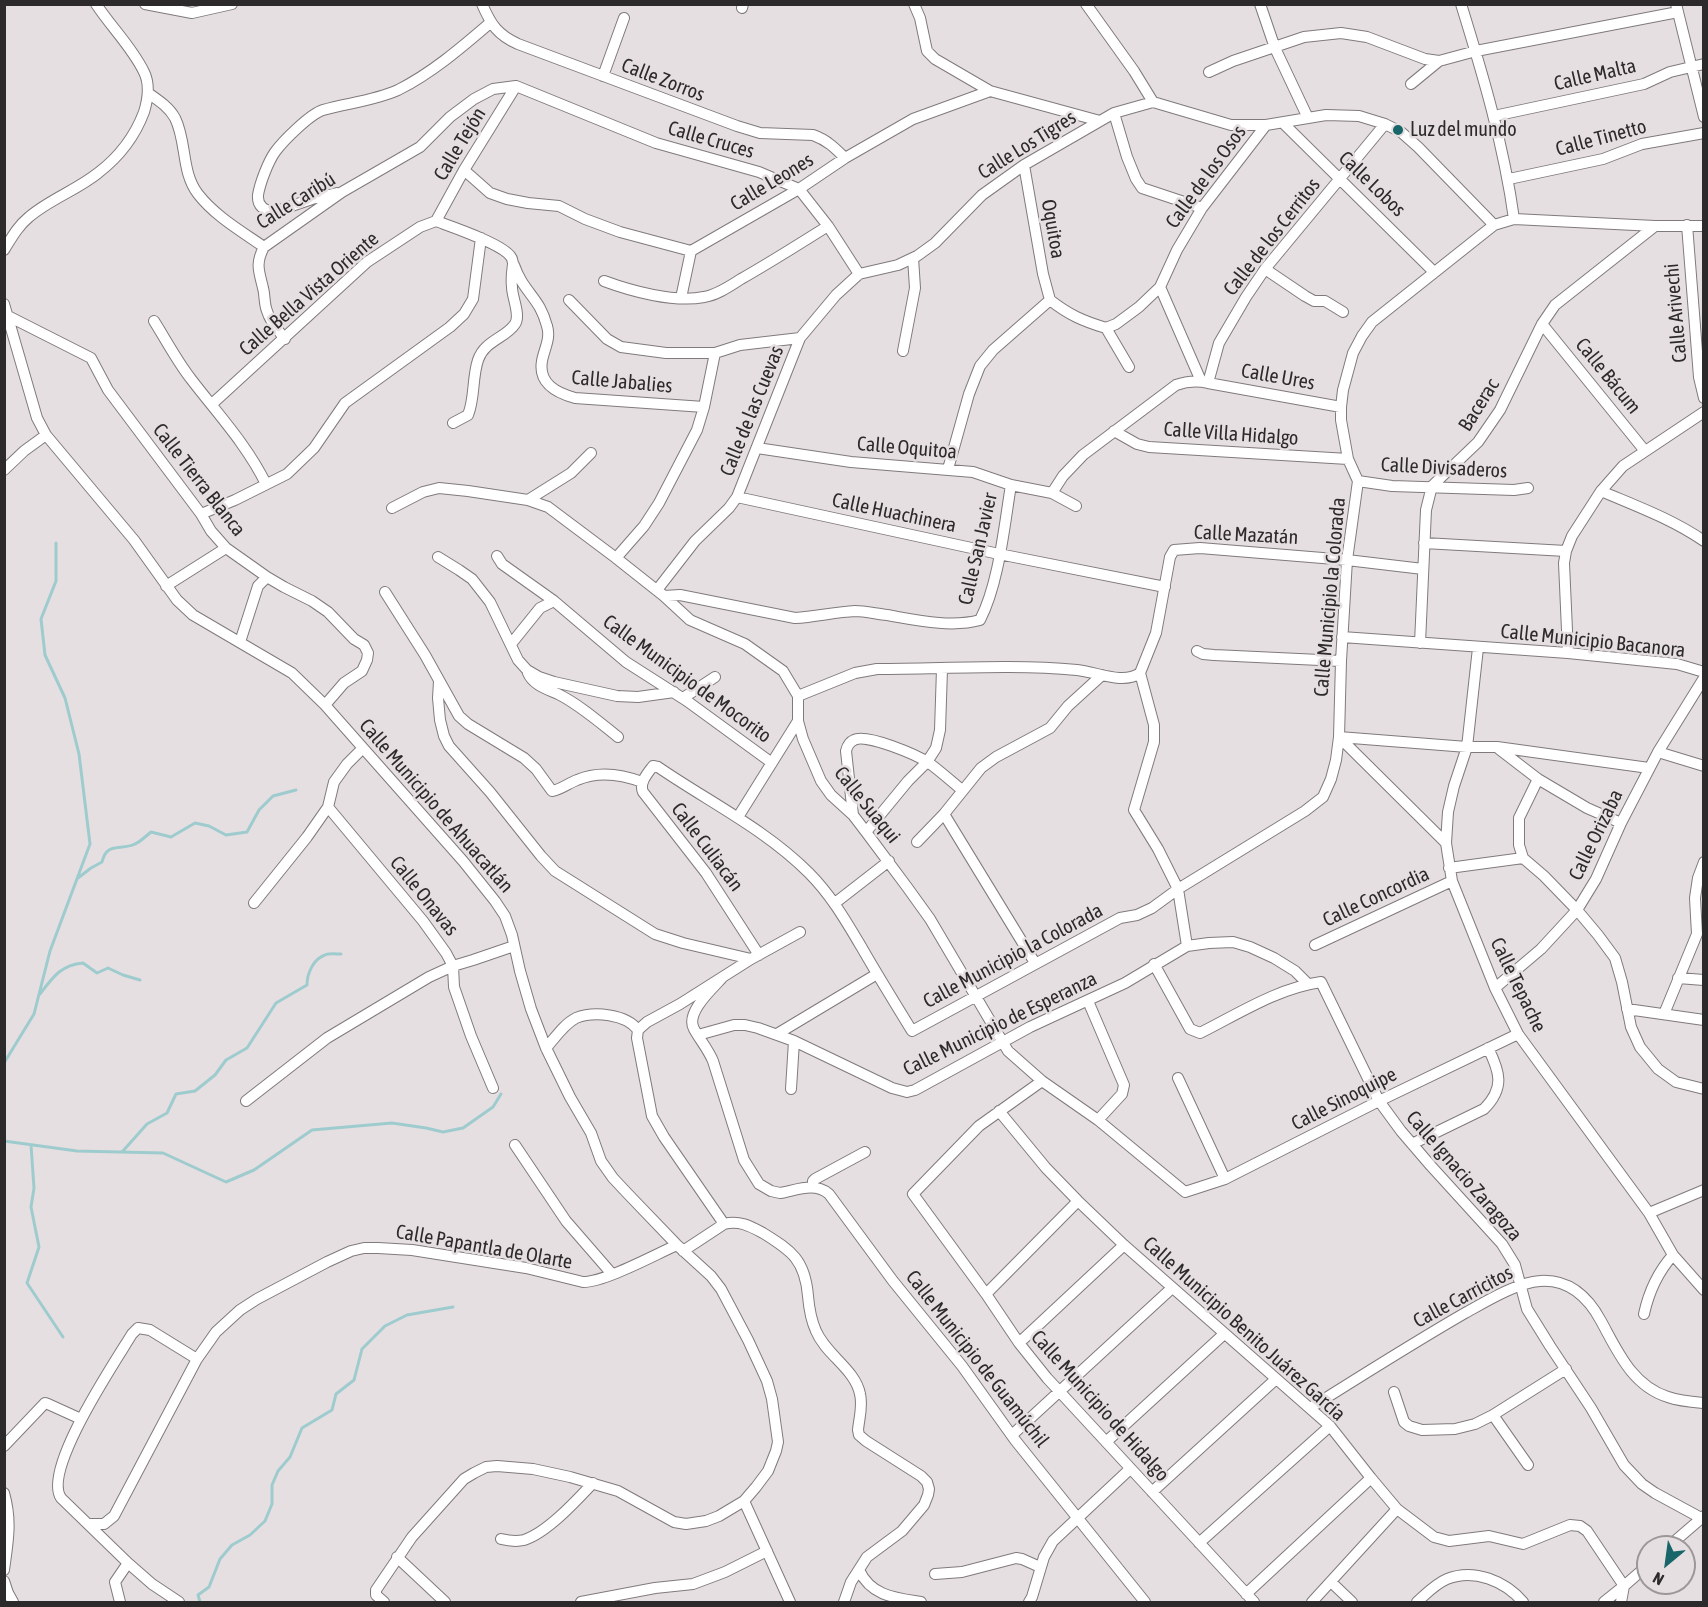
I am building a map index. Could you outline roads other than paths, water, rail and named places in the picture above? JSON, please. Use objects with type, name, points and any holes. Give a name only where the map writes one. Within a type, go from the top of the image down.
[{"type":"street","points":[[4,250],[16,230],[29,216],[98,174],[116,157],[130,140],[146,107],[148,93],[145,73],[96,4]]},
{"type":"street","points":[[145,4],[192,13],[232,4]]},
{"type":"street","name":"Calle Zorros","points":[[482,4],[490,23],[505,38],[518,45],[744,129],[760,133],[813,135],[829,142],[845,158]]},
{"type":"street","points":[[914,4],[920,18],[927,51],[935,59],[990,91],[1100,121]]},
{"type":"street","points":[[1086,4],[1134,71],[1153,102],[1231,125],[1266,125],[1326,115],[1359,116],[1385,124],[1401,132],[1418,147],[1494,225]]},
{"type":"street","points":[[1260,4],[1275,48],[1308,118]]},
{"type":"street","points":[[1461,4],[1494,116],[1509,179],[1514,219]]},
{"type":"street","points":[[1209,72],[1233,61],[1304,37],[1341,33],[1367,37],[1425,59],[1439,61],[1677,8],[1704,117]]},
{"type":"street","points":[[603,76],[624,18]]},
{"type":"street","points":[[342,192],[274,212],[267,212],[258,201],[269,162],[275,152],[300,126],[320,111],[351,105],[396,90],[417,79],[460,49],[490,23]]},
{"type":"street","points":[[1411,84],[1439,61]]},
{"type":"street","name":"Calle Malta","points":[[1494,116],[1644,84],[1670,72],[1704,64]]},
{"type":"street","name":"Calle Caribú","points":[[148,93],[167,107],[176,119],[190,179],[198,193],[226,220],[264,247],[342,192],[420,147],[450,117],[474,99],[493,89],[516,86]]},
{"type":"street","name":"Calle Tejón","points":[[436,220],[516,86]]},
{"type":"street","name":"Calle Cruces","points":[[516,86],[656,143],[759,172],[799,189],[828,226],[859,274]]},
{"type":"street","name":"Calle Leones","points":[[691,250],[799,189],[845,158],[913,119],[990,91]]},
{"type":"street","name":"Calle Los Tigres","points":[[800,338],[836,295],[859,274],[913,258],[935,243],[982,195],[1023,165],[1114,113],[1153,102]]},
{"type":"street","points":[[1114,113],[1127,157],[1142,188],[1202,208]]},
{"type":"street","name":"Calle Lobos","points":[[1283,123],[1434,272]]},
{"type":"street","name":"Calle de los Cerritos","points":[[1204,382],[1219,344],[1234,315],[1265,269],[1385,124]]},
{"type":"street","name":"Calle de los Osos","points":[[1106,328],[1116,324],[1139,307],[1161,287],[1177,250],[1202,208],[1266,125]]},
{"type":"street","name":"Calle Tinetto","points":[[1509,179],[1602,159],[1642,144],[1704,133]]},
{"type":"street","name":"Oquitoa","points":[[1023,165],[1050,300]]},
{"type":"street","points":[[465,170],[490,193],[528,203],[559,206],[620,232],[691,250],[681,298]]},
{"type":"street","name":"Calle Municipio la Colorada","points":[[877,974],[912,1031],[1120,918],[1137,915],[1152,908],[1178,889],[1305,811],[1323,797],[1336,760],[1339,737],[1347,560],[1358,481],[1348,459],[1341,407],[1343,390],[1353,354],[1362,336],[1372,322],[1494,225],[1514,219],[1655,226],[1704,226]]},
{"type":"street","name":"Calle Jabalies","points":[[436,220],[481,238],[504,250],[511,257],[523,283],[539,303],[544,315],[548,339],[541,369],[543,378],[560,394],[575,398],[704,407]]},
{"type":"street","name":"Calle Bella Vista Oriente","points":[[212,404],[368,262],[420,227],[436,220]]},
{"type":"street","name":"Calle Arivechi","points":[[1687,225],[1699,377],[1704,398]]},
{"type":"street","points":[[604,281],[629,290],[663,297],[704,297],[724,289],[770,263],[828,226]]},
{"type":"street","name":"Bacerac","points":[[1432,486],[1478,442],[1500,410],[1542,324],[1555,305],[1655,226]]},
{"type":"street","points":[[201,514],[287,474],[314,448],[345,403],[450,327],[464,314],[473,299],[481,238]]},
{"type":"street","points":[[264,247],[259,256],[258,269],[267,311],[273,324],[285,339]]},
{"type":"street","points":[[903,351],[915,288],[913,258]]},
{"type":"street","points":[[453,423],[468,415],[476,368],[484,348],[515,324],[517,317],[511,286],[513,263]]},
{"type":"street","points":[[1265,269],[1314,301],[1325,301],[1343,312]]},
{"type":"street","points":[[1052,493],[1063,476],[1083,455],[1176,385],[1187,381],[1204,382],[1161,287]]},
{"type":"street","points":[[569,300],[606,339],[621,347],[666,353],[715,353],[740,345],[800,338]]},
{"type":"street","points":[[948,469],[969,394],[980,366],[993,350],[1050,300],[1065,312],[1085,322],[1106,328],[1129,367]]},
{"type":"street","name":"Calle Municipio de Ahuacatlán","points":[[4,304],[37,418],[46,435],[134,540],[177,600],[193,615],[292,673],[325,705],[463,861],[505,916],[523,981],[546,1048],[570,1097],[591,1132],[601,1161],[628,1194],[680,1248],[711,1276],[725,1297],[767,1381],[778,1442],[776,1451],[762,1480],[744,1501],[719,1516],[686,1524],[674,1522],[618,1491],[593,1483],[533,1469],[509,1466],[486,1467],[474,1473],[453,1491],[412,1537],[376,1590],[376,1595],[384,1602]]},
{"type":"street","name":"Calle Tierra Blanca","points":[[8,316],[91,358],[108,390],[201,514],[210,531],[226,548],[267,577],[328,612],[354,639],[364,645],[368,652],[362,671],[344,683],[325,705]]},
{"type":"street","points":[[154,321],[190,378],[257,466],[266,484]]},
{"type":"street","name":"Calle Bácum","points":[[1542,324],[1645,451]]},
{"type":"street","name":"Calle de las Cuevas","points":[[737,497],[800,338]]},
{"type":"street","points":[[616,558],[644,526],[659,503],[697,430],[715,353]]},
{"type":"street","name":"Calle Ures","points":[[1204,382],[1341,407]]},
{"type":"street","points":[[1568,653],[1564,563],[1572,536],[1601,491],[1623,466],[1704,411]]},
{"type":"street","name":"Calle Villa Hidalgo","points":[[1114,431],[1137,444],[1149,447],[1348,459]]},
{"type":"street","points":[[4,470],[46,435]]},
{"type":"street","name":"Calle Oquitoa","points":[[757,448],[851,462],[973,472],[1011,485],[1052,493],[1076,506]]},
{"type":"street","points":[[528,500],[571,473],[591,453]]},
{"type":"street","name":"Calle Divisaderos","points":[[1358,481],[1392,486],[1514,490],[1528,488]]},
{"type":"street","name":"Calle San Javier","points":[[660,593],[795,618],[856,611],[918,621],[968,624],[980,620],[988,605],[1011,485]]},
{"type":"street","points":[[1342,637],[1420,643],[1426,510],[1432,486]]},
{"type":"street","points":[[392,508],[423,492],[439,488],[528,500],[548,507],[660,593],[690,620],[745,644],[783,671],[798,696],[855,673],[877,669],[1048,668],[1081,670],[1124,678],[1135,677],[1140,673],[1156,633],[1165,587]]},
{"type":"street","points":[[1601,491],[1662,517],[1704,541]]},
{"type":"street","points":[[660,593],[695,540],[729,508],[737,497]]},
{"type":"street","name":"Calle Huachinera","points":[[737,497],[999,554],[1165,587]]},
{"type":"street","points":[[1424,543],[1566,551]]},
{"type":"street","points":[[166,586],[226,548]]},
{"type":"street","name":"Calle Mazatán","points":[[1165,587],[1170,557],[1174,550],[1200,548],[1424,568]]},
{"type":"street","name":"Calle Municipio de Mocorito","points":[[496,556],[502,564],[554,601],[626,662],[678,695],[772,763]]},
{"type":"street","points":[[438,557],[472,579],[490,602],[519,660],[527,669],[539,676],[554,682],[617,696],[638,697],[678,695],[715,677]]},
{"type":"street","points":[[240,642],[258,586],[267,577]]},
{"type":"street","points":[[385,592],[409,628],[462,720],[524,758],[536,769],[552,791],[591,776],[620,775],[642,782],[654,765],[738,817],[800,864],[820,885],[835,903],[877,974],[777,1034]]},
{"type":"street","points":[[511,644],[540,608],[554,601]]},
{"type":"street","name":"Calle Municipio Bacanora","points":[[1420,643],[1568,653],[1677,664],[1704,672]]},
{"type":"street","name":"Calle Tepache","points":[[1478,648],[1467,747],[1448,812],[1446,843],[1452,882],[1495,988],[1518,1034],[1649,1213],[1672,1255],[1704,1290]]},
{"type":"street","points":[[1197,651],[1214,655],[1341,661]]},
{"type":"street","points":[[527,669],[537,685],[561,695],[618,737]]},
{"type":"street","points":[[866,832],[908,781],[927,762],[936,748],[940,730],[942,669]]},
{"type":"street","points":[[1140,673],[1154,725],[1154,742],[1134,810],[1158,849],[1178,889],[1187,946]]},
{"type":"street","points":[[917,842],[944,814],[981,768],[996,757],[1050,728],[1068,706],[1102,675]]},
{"type":"street","name":"Calle Orizaba","points":[[1495,988],[1541,949],[1577,910],[1596,879],[1649,768],[1704,678]]},
{"type":"street","points":[[439,681],[440,720],[449,746],[555,871],[655,934],[675,941],[755,957]]},
{"type":"street","name":"Calle Suaqui","points":[[798,696],[798,721],[821,781],[831,795],[853,815],[930,919],[1002,1042],[1014,1057],[1042,1081],[1098,1120],[1185,1192]]},
{"type":"street","points":[[738,817],[798,721]]},
{"type":"street","points":[[1339,737],[1467,747],[1497,747],[1649,768]]},
{"type":"street","points":[[1339,737],[1446,843]]},
{"type":"street","points":[[853,815],[846,751],[848,744],[855,739],[865,738],[927,762],[962,790]]},
{"type":"street","points":[[1497,747],[1538,778],[1587,808],[1621,823]]},
{"type":"street","points":[[254,903],[307,837],[328,807],[334,782],[363,748]]},
{"type":"street","points":[[1658,752],[1704,766]]},
{"type":"street","points":[[1538,778],[1519,818],[1518,845],[1523,858],[1577,910],[1615,958],[1631,1027],[1640,1047],[1658,1069],[1676,1082],[1704,1089]]},
{"type":"street","name":"Calle Culiacán","points":[[642,782],[643,792],[706,873],[755,957]]},
{"type":"street","name":"Calle Onavas","points":[[328,807],[423,921],[446,953],[453,966],[454,987],[471,1036],[493,1088]]},
{"type":"street","points":[[944,814],[1035,963]]},
{"type":"street","name":"Calle Concordia","points":[[1449,868],[1523,858]]},
{"type":"street","points":[[835,903],[889,861]]},
{"type":"street","points":[[1664,1014],[1678,978],[1700,935],[1695,898],[1698,878],[1704,862]]},
{"type":"street","name":"Calle Concordia","points":[[1316,945],[1452,882]]},
{"type":"street","points":[[637,1034],[647,1022],[800,932]]},
{"type":"street","name":"Calle Municipio de Esperanza","points":[[698,1035],[734,1025],[752,1026],[794,1041],[892,1088],[907,1092],[915,1090],[1030,1027],[1125,982],[1187,946],[1233,942],[1250,946],[1295,971],[1308,984]]},
{"type":"street","points":[[246,1101],[327,1038],[429,978],[453,966],[514,946]]},
{"type":"street","points":[[1154,964],[1190,1029],[1200,1033],[1275,996],[1308,984]]},
{"type":"street","points":[[722,978],[694,1013],[692,1027],[709,1050],[744,1160],[759,1184],[780,1193],[813,1187],[815,1179],[865,1152]]},
{"type":"street","points":[[1678,978],[1704,980]]},
{"type":"street","name":"Calle Ignacio Zaragoza","points":[[1308,984],[1321,982],[1379,1101],[1412,1144],[1502,1244],[1515,1265],[1527,1309],[1608,1435],[1624,1465],[1632,1475],[1655,1493],[1702,1517]]},
{"type":"street","points":[[1088,1001],[1124,1085],[1122,1094],[1098,1120]]},
{"type":"street","points":[[1628,1009],[1704,1020]]},
{"type":"street","points":[[546,1048],[559,1032],[575,1019],[590,1015],[612,1016],[633,1024],[637,1034],[652,1116],[664,1137],[724,1224],[739,1222],[747,1225],[777,1242],[797,1257],[806,1275],[811,1317],[815,1330],[828,1351],[853,1378],[860,1393],[859,1435],[908,1466],[927,1482],[929,1489],[924,1505],[902,1531],[867,1557],[846,1591],[844,1602]]},
{"type":"street","name":"Calle Sinoquipe","points":[[1185,1192],[1226,1179],[1379,1101],[1518,1034]]},
{"type":"street","points":[[792,1089],[794,1041]]},
{"type":"street","points":[[1412,1144],[1484,1110],[1492,1101],[1499,1078],[1497,1067],[1488,1048]]},
{"type":"street","points":[[1178,1078],[1226,1179]]},
{"type":"street","points":[[999,1111],[1042,1081]]},
{"type":"street","name":"Calle Municipio de Hidalgo","points":[[999,1111],[969,1135],[912,1194],[1019,1343],[1060,1392],[1250,1598]]},
{"type":"street","name":"Calle Municipio Benito Juárez García","points":[[999,1111],[1078,1202],[1330,1426],[1397,1509],[1434,1537],[1449,1541],[1489,1536],[1522,1544],[1569,1525],[1580,1526],[1587,1531],[1624,1586]]},
{"type":"street","points":[[515,1145],[566,1221],[612,1274]]},
{"type":"street","name":"Calle Municipio de Guamúchil","points":[[813,1187],[829,1194],[893,1281],[962,1366],[1012,1436],[1145,1602]]},
{"type":"street","points":[[1649,1213],[1704,1190]]},
{"type":"street","points":[[986,1294],[1078,1202]]},
{"type":"street","name":"Calle Papantla de Olarte","points":[[88,1524],[104,1524],[114,1516],[197,1359],[216,1332],[256,1299],[327,1262],[364,1248],[412,1250],[526,1268],[583,1282],[597,1280],[680,1248],[724,1224]]},
{"type":"street","points":[[1019,1343],[1124,1245]]},
{"type":"street","points":[[1644,1314],[1657,1276],[1672,1255]]},
{"type":"street","name":"Calle Carricitos","points":[[1310,1407],[1434,1330],[1491,1298],[1533,1281],[1555,1281],[1585,1296],[1618,1353],[1639,1380],[1649,1388],[1668,1398],[1704,1403]]},
{"type":"street","points":[[1012,1436],[1172,1287]]},
{"type":"street","points":[[179,1602],[152,1584],[128,1563],[64,1502],[57,1491],[59,1471],[81,1419],[132,1334],[138,1328],[150,1330],[197,1359]]},
{"type":"street","points":[[1106,1442],[1224,1334]]},
{"type":"street","points":[[1394,1392],[1404,1422],[1415,1429],[1439,1431],[1455,1429],[1475,1424],[1493,1415],[1566,1369]]},
{"type":"street","points":[[1152,1492],[1276,1379]]},
{"type":"street","points":[[4,1446],[45,1403],[81,1419]]},
{"type":"street","points":[[1493,1415],[1528,1465]]},
{"type":"street","points":[[1198,1543],[1330,1426]]},
{"type":"street","points":[[1035,1601],[1040,1567],[1053,1540],[1130,1469]]},
{"type":"street","points":[[1250,1598],[1371,1478]]},
{"type":"street","points":[[501,1539],[524,1540],[538,1533],[578,1500],[593,1483]]},
{"type":"street","points":[[4,1493],[9,1512],[10,1539],[4,1570]]},
{"type":"street","points":[[744,1501],[786,1600]]},
{"type":"street","points":[[1312,1602],[1397,1509]]},
{"type":"street","points":[[1682,1535],[1702,1517]]},
{"type":"street","points":[[581,1602],[644,1590],[693,1584],[725,1572],[767,1551]]},
{"type":"street","points":[[398,1557],[445,1602]]},
{"type":"street","points":[[935,1574],[969,1571],[1016,1558],[1040,1567]]},
{"type":"street","points":[[120,1602],[115,1582],[128,1563]]},
{"type":"street","points":[[860,1570],[864,1579],[879,1592],[889,1597],[921,1602]]},
{"type":"street","points":[[1417,1602],[1447,1579],[1472,1575],[1496,1582],[1510,1590],[1523,1602]]},
{"type":"street","points":[[1604,1602],[1636,1576]]},
{"type":"street","points":[[4,1581],[13,1602]]},
{"type":"street","points":[[1331,1582],[1352,1602]]},
{"type":"street","points":[[1621,1602],[1624,1586]]},
{"type":"waterway","points":[[4,1063],[34,1014],[50,951],[90,844],[79,754],[65,698],[45,655],[41,619],[56,581],[56,543]]},
{"type":"waterway","points":[[78,878],[102,862],[107,851],[135,844],[151,832],[171,837],[195,823],[209,826],[226,835],[247,832],[259,810],[273,796],[296,790]]},
{"type":"waterway","points":[[122,1152],[147,1124],[167,1113],[176,1094],[195,1091],[215,1075],[226,1060],[247,1048],[276,1003],[307,985],[308,976],[317,960],[327,954],[341,954]]},
{"type":"waterway","points":[[40,994],[63,969],[75,964],[83,963],[97,973],[108,968],[140,980]]},
{"type":"waterway","points":[[4,1141],[77,1151],[163,1153],[226,1182],[254,1170],[312,1130],[392,1123],[443,1132],[463,1128],[493,1107],[501,1094]]},
{"type":"waterway","points":[[31,1145],[34,1188],[31,1207],[39,1247],[27,1283],[63,1337]]},
{"type":"waterway","points":[[200,1602],[198,1595],[209,1587],[220,1559],[232,1545],[250,1535],[265,1521],[272,1504],[272,1485],[278,1471],[290,1457],[302,1428],[332,1410],[336,1394],[354,1380],[362,1349],[385,1326],[407,1315],[453,1307]]},
{"type":"place","name":"Luz del mundo","points":[[1398,130]]}]
